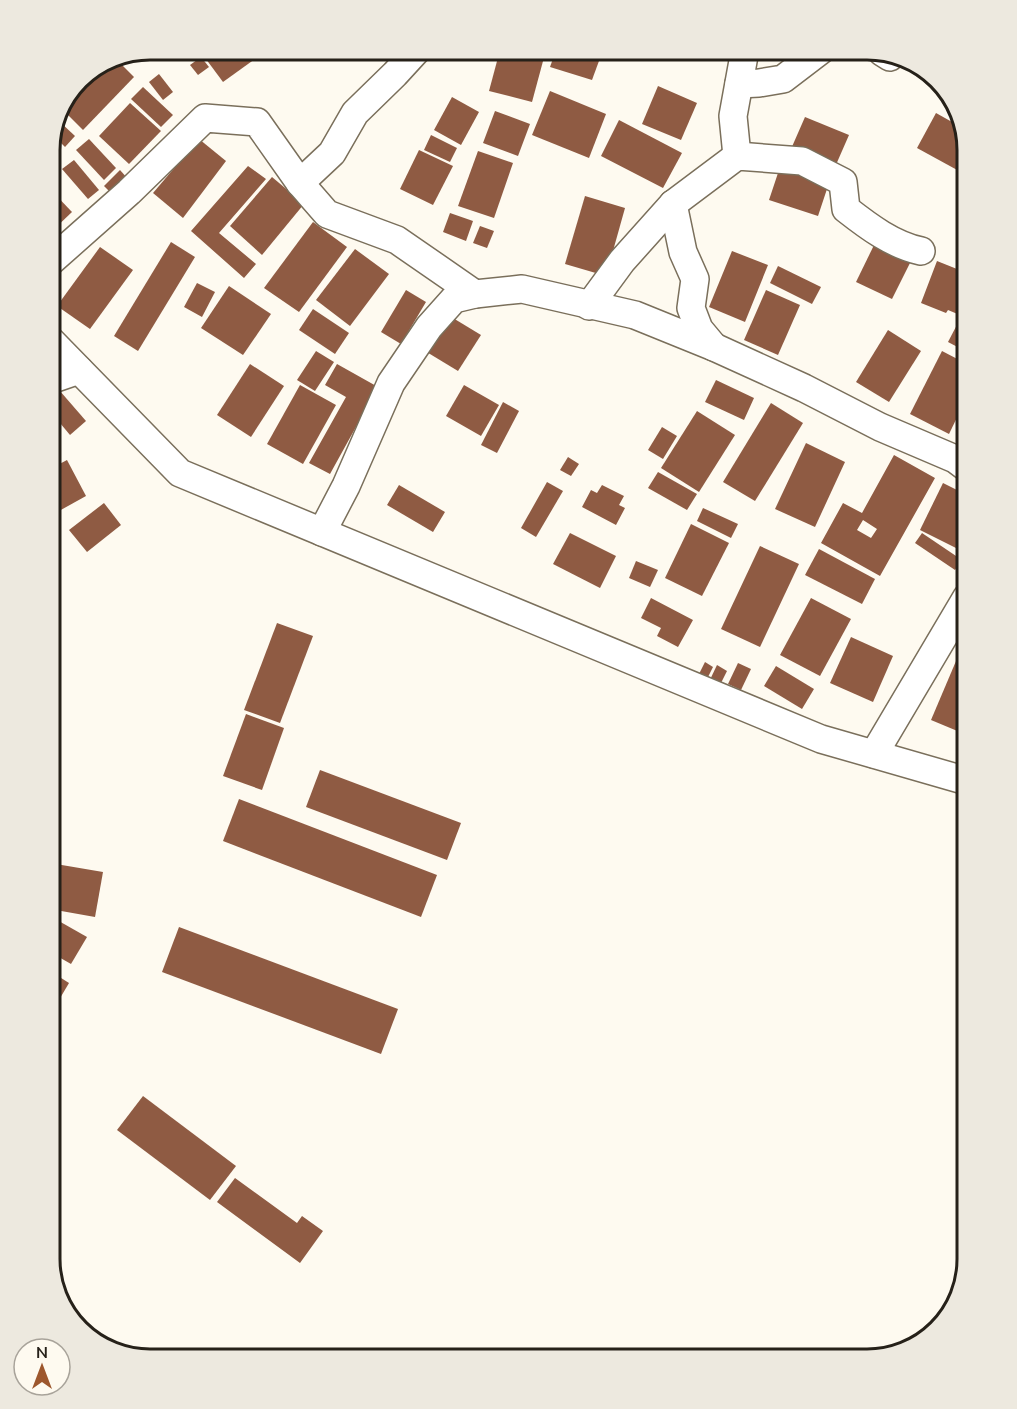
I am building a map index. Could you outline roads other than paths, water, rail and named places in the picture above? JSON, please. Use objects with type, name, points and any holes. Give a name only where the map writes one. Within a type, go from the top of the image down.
[{"type":"street","points":[[300,183],[332,153],[355,113],[408,60]]},
{"type":"street","points":[[737,156],[733,116],[743,60]]},
{"type":"street","points":[[739,84],[783,79],[809,60]]},
{"type":"street","points":[[60,253],[129,192],[205,118],[257,122],[300,183],[327,214],[397,240],[475,294]]},
{"type":"street","points":[[589,306],[622,261],[673,204],[737,156],[802,161],[843,182],[846,209],[904,247],[921,251]]},
{"type":"street","points":[[673,204],[683,252],[695,279],[691,308],[699,329],[714,347]]},
{"type":"street","points":[[322,532],[346,486],[391,382],[429,327],[454,299],[475,294],[522,290],[635,315],[714,347],[804,388],[880,427],[957,460]]},
{"type":"street","points":[[60,350],[180,473],[821,739],[957,778]]},
{"type":"street","points":[[60,377],[79,370]]},
{"type":"street","points":[[874,753],[957,615]]}]
